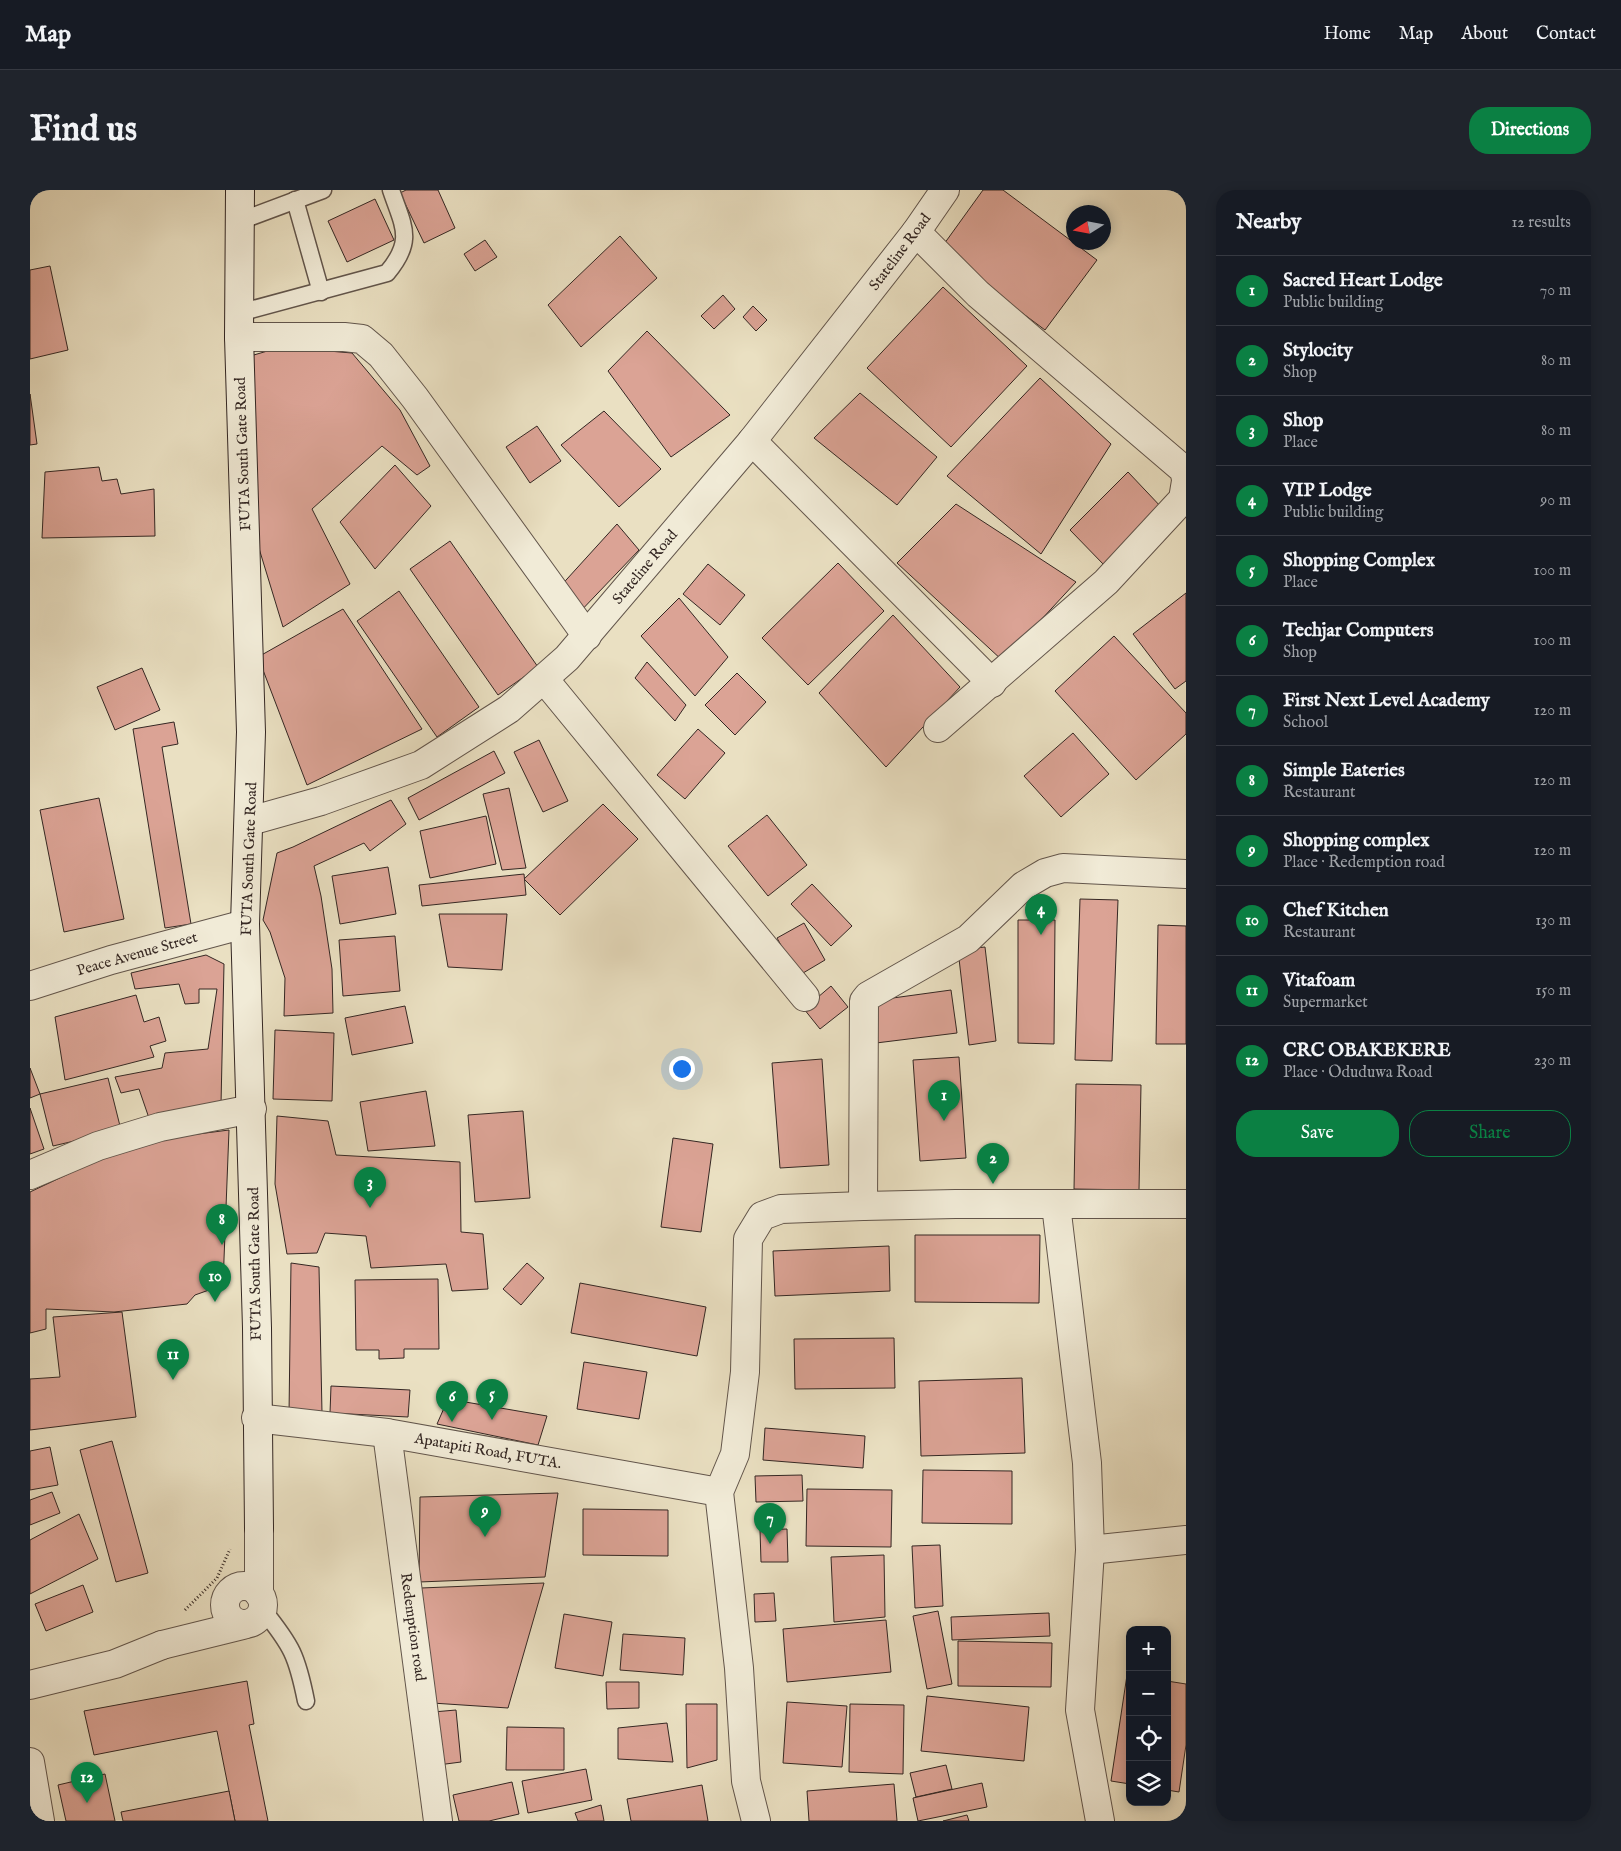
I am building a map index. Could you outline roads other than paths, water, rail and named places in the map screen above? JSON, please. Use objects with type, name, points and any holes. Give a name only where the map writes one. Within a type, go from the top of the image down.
[{"type":"street","name":"FUTA South Gate Road","points":[[240,190],[239,325],[252,732],[246,924],[252,1109],[259,1528],[245,1603]]},
{"type":"street","name":"Stateline Road","points":[[250,821],[321,801],[420,765],[509,709],[544,679],[587,636],[752,441],[916,232],[945,190]]},
{"type":"street","points":[[916,232],[978,294],[1177,463],[1184,470],[1186,480],[1183,499],[1106,582],[938,728]]},
{"type":"street","points":[[239,325],[362,339],[381,355],[421,406],[587,636]]},
{"type":"street","points":[[752,441],[992,683]]},
{"type":"street","points":[[544,679],[805,997]]},
{"type":"street","points":[[863,1206],[864,1001],[868,996],[968,939],[1023,886],[1045,873],[1064,868],[1186,874]]},
{"type":"street","name":"Peace Avenue Street","points":[[30,986],[111,960],[246,924]]},
{"type":"street","points":[[30,1175],[98,1146],[160,1127],[252,1109]]},
{"type":"street","points":[[756,1821],[746,1781],[740,1668],[719,1492],[735,1454],[745,1372],[748,1239],[762,1216],[781,1209],[863,1206],[1186,1204]]},
{"type":"street","points":[[1056,1205],[1087,1463],[1090,1550],[1080,1710],[1100,1821]]},
{"type":"street","name":"Apatapiti Road, FUTA.","points":[[256,1418],[387,1432],[719,1492]]},
{"type":"street","name":"Redemption road","points":[[387,1432],[438,1821]]},
{"type":"street","points":[[1090,1550],[1186,1540]]},
{"type":"street","points":[[30,1685],[115,1664],[162,1645],[245,1603]]},
{"type":"street","points":[[30,1762],[40,1821]]},
{"type":"lane","points":[[240,221],[323,190]]},
{"type":"lane","points":[[239,325],[321,292],[387,273],[398,260],[406,236],[391,190]]},
{"type":"lane","points":[[295,200],[321,292]]},
{"type":"lane","points":[[245,1603],[287,1640],[295,1654],[306,1701]]},
{"type":"place","name":"VIP Lodge","points":[[1041,935]]},
{"type":"place","name":"Sacred Heart Lodge","points":[[944,1121]]},
{"type":"place","name":"Stylocity","points":[[993,1184]]},
{"type":"place","name":"Shop","points":[[370,1208]]},
{"type":"place","name":"Simple Eateries","points":[[222,1245]]},
{"type":"place","name":"Chef Kitchen","points":[[215,1302]]},
{"type":"place","name":"Vitafoam","points":[[173,1380]]},
{"type":"place","name":"Shopping Complex","points":[[492,1420]]},
{"type":"place","name":"Techjar Computers","points":[[452,1422]]},
{"type":"place","name":"Shopping complex","points":[[485,1537]]},
{"type":"place","name":"First Next Level Academy","points":[[770,1544]]},
{"type":"place","name":"CRC OBAKEKERE","points":[[87,1803]]}]
